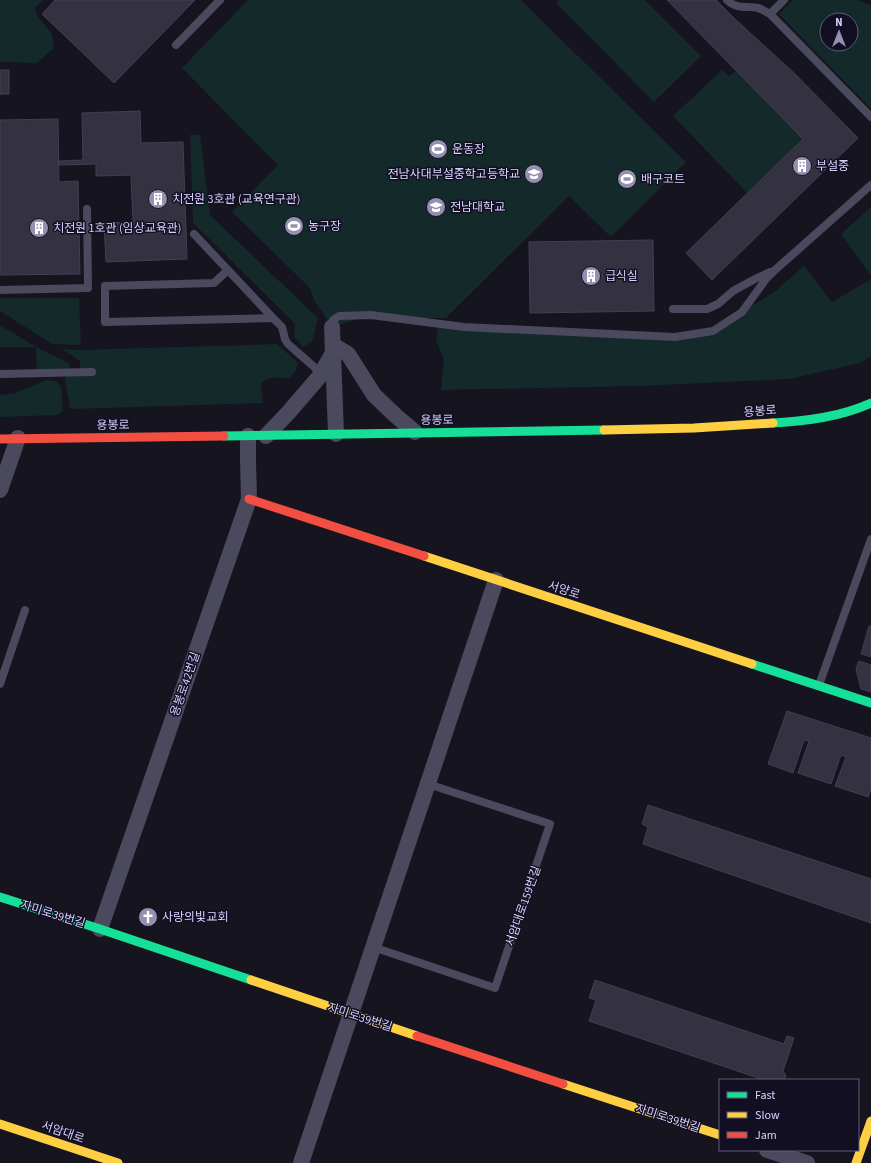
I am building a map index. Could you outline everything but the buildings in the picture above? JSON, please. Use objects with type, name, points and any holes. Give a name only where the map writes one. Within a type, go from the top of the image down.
[{"type":"street","points":[[332,327],[336,434]]},
{"type":"street","points":[[266,436],[288,414],[322,373],[333,349]]},
{"type":"street","points":[[333,349],[348,354],[374,396],[416,432]]},
{"type":"street","name":"용봉로","points":[[0,439],[266,436],[694,428],[799,421],[840,414],[871,403]]},
{"type":"street","name":"용봉로42번길","points":[[100,929],[249,499],[248,436]]},
{"type":"street","points":[[0,490],[18,438]]},
{"type":"street","name":"서양로","points":[[249,499],[871,703]]},
{"type":"street","points":[[301,1163],[496,580]]},
{"type":"street","name":"자미로39번길","points":[[0,897],[100,929],[350,1014],[719,1135]]},
{"type":"street","points":[[856,1163],[871,1121]]},
{"type":"street","name":"서암대로","points":[[0,1124],[118,1163]]},
{"type":"street","points":[[770,1151],[807,1163]]},
{"type":"lane","points":[[176,45],[220,0]]},
{"type":"lane","points":[[727,0],[731,4],[742,8],[759,8],[770,14],[871,117]]},
{"type":"lane","points":[[770,14],[784,0]]},
{"type":"lane","points":[[332,327],[333,320],[339,316],[371,314],[464,327],[675,337],[713,331],[742,312],[766,279],[775,270],[871,185]]},
{"type":"lane","points":[[0,290],[88,288],[86,209]]},
{"type":"lane","points":[[194,234],[282,327],[288,344],[322,373]]},
{"type":"lane","points":[[228,270],[214,283],[105,286],[105,322],[274,318]]},
{"type":"lane","points":[[673,309],[707,309],[718,304],[733,291],[755,278],[775,270]]},
{"type":"lane","points":[[0,374],[92,372]]},
{"type":"lane","points":[[819,686],[871,539]]},
{"type":"lane","points":[[0,684],[25,610]]},
{"type":"lane","name":"서암대로159번길","points":[[373,947],[495,988],[550,824],[428,784]]},
{"type":"green space","points":[[0,0],[43,0],[35,8],[37,15],[52,34],[54,48],[37,63],[0,62]]},
{"type":"green space","name":"운동장","points":[[248,0],[521,0],[686,162],[611,237],[569,196],[446,318],[361,318],[332,327],[314,300],[310,288],[232,212],[278,165],[182,68]]},
{"type":"green space","points":[[559,0],[645,0],[701,56],[654,102],[556,3]]},
{"type":"green space","points":[[793,0],[858,0],[871,5],[871,109],[779,14]]},
{"type":"green space","points":[[722,70],[729,76],[736,71],[803,139],[747,193],[673,116]]},
{"type":"green space","points":[[190,135],[200,135],[210,215],[318,318],[312,342],[303,347],[294,337],[295,324],[193,223]]},
{"type":"green space","points":[[871,207],[871,276],[841,234]]},
{"type":"green space","points":[[804,266],[832,302],[871,279],[871,357],[860,363],[789,379],[639,386],[441,390],[444,360],[436,340],[438,323],[675,337],[713,331],[773,293]]},
{"type":"green space","points":[[0,298],[79,298],[81,345],[52,344],[0,311]]},
{"type":"green space","points":[[0,325],[36,347],[0,347]]},
{"type":"green space","points":[[277,344],[298,363],[295,372],[290,378],[273,378],[261,383],[263,403],[69,408],[65,380],[66,376],[80,376],[80,361],[62,349],[78,350]]},
{"type":"green space","points":[[36,347],[69,363],[70,370],[37,371]]},
{"type":"green space","points":[[46,380],[56,381],[61,386],[63,410],[58,415],[0,417],[0,395],[15,393]]},
{"type":"traffic: fast","points":[[773,423],[823,418],[847,412],[871,403]]},
{"type":"traffic: fast","points":[[224,436],[604,430]]},
{"type":"traffic: fast","points":[[752,664],[871,703]]},
{"type":"traffic: fast","points":[[0,897],[251,980]]},
{"type":"traffic: slow","points":[[604,430],[694,428],[773,423]]},
{"type":"traffic: slow","points":[[424,556],[752,664]]},
{"type":"traffic: slow","points":[[251,980],[417,1036]]},
{"type":"traffic: slow","points":[[563,1084],[719,1135]]},
{"type":"traffic: slow","points":[[856,1163],[871,1121]]},
{"type":"traffic: slow","points":[[0,1124],[118,1163]]},
{"type":"traffic: jam","points":[[0,439],[224,436]]},
{"type":"traffic: jam","points":[[249,499],[424,556]]},
{"type":"traffic: jam","points":[[417,1036],[563,1084]]},
{"type":"place","name":"운동장","points":[[438,149]]},
{"type":"place","name":"부설중","points":[[802,166]]},
{"type":"place","name":"전남사대부설중학고등학교","points":[[534,174]]},
{"type":"place","name":"배구코트","points":[[627,179]]},
{"type":"place","name":"치전원 3호관 (교육연구관)","points":[[158,199]]},
{"type":"place","name":"전남대학교","points":[[436,207]]},
{"type":"place","name":"농구장","points":[[294,226]]},
{"type":"place","name":"치전원 1호관 (임상교육관)","points":[[39,228]]},
{"type":"place","name":"급식실","points":[[591,276]]},
{"type":"place","name":"사랑의빛교회","points":[[148,917]]}]
